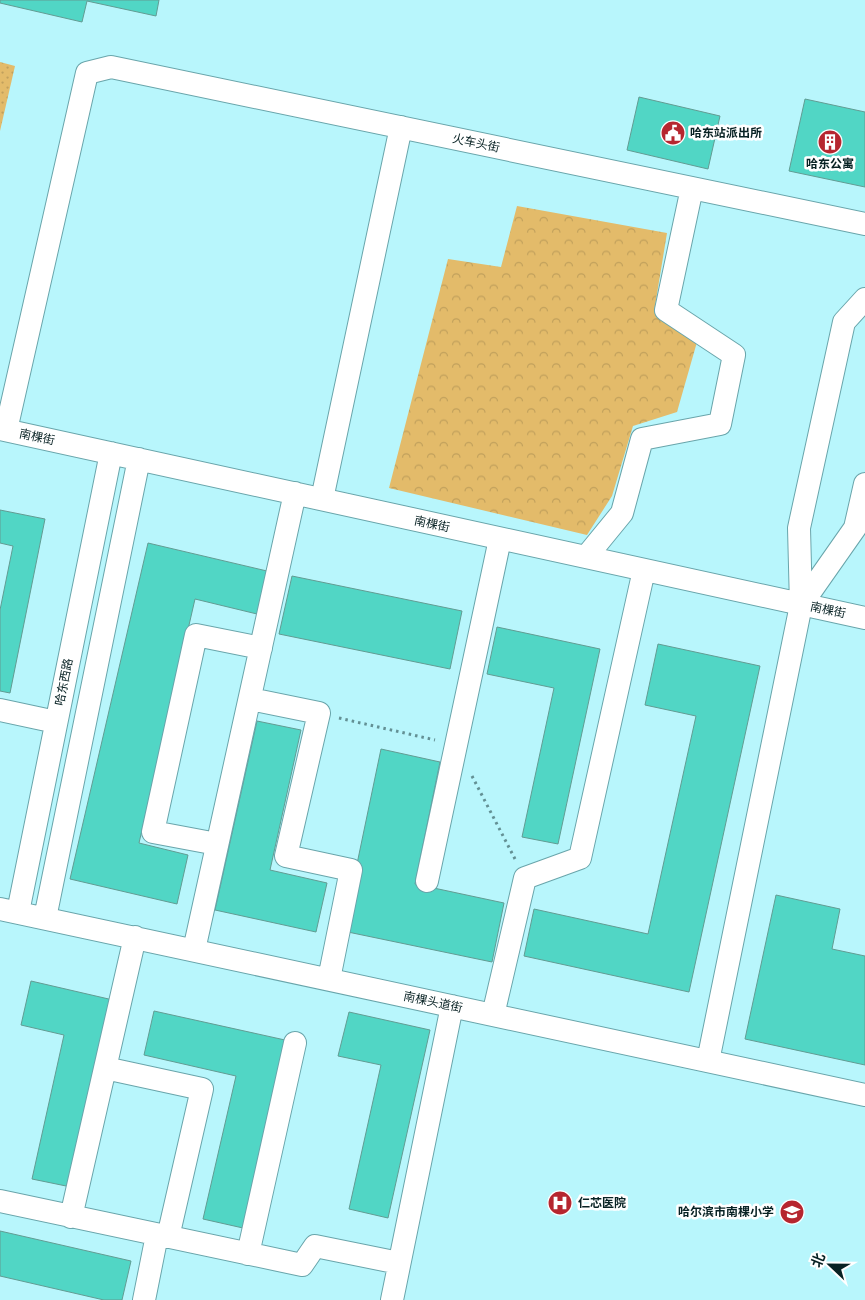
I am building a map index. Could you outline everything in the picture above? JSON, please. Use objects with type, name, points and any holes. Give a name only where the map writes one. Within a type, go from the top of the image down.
[{"type":"street","name":"火车头街","points":[[3,429],[87,73],[110,67],[865,224]]},
{"type":"street","points":[[322,499],[401,127]]},
{"type":"street","points":[[586,557],[622,513],[642,439],[720,424],[734,355],[666,310],[692,188]]},
{"type":"street","points":[[708,1061],[802,605],[799,528],[844,322],[865,300]]},
{"type":"street","name":"南棵街","points":[[3,429],[865,618]]},
{"type":"street","name":"哈东西路","points":[[5,911],[56,722],[110,453]]},
{"type":"street","points":[[45,918],[139,459]]},
{"type":"street","points":[[802,605],[855,528],[865,484]]},
{"type":"street","points":[[194,950],[296,494]]},
{"type":"street","points":[[426,881],[500,539]]},
{"type":"street","points":[[493,1015],[525,878],[580,858],[644,570]]},
{"type":"street","points":[[217,844],[153,832],[196,635],[261,648]]},
{"type":"street","points":[[250,699],[318,713],[286,856],[351,870],[330,980]]},
{"type":"street","points":[[0,710],[56,722]]},
{"type":"street","name":"南棵头道街","points":[[5,911],[45,918],[865,1095]]},
{"type":"street","points":[[71,1216],[135,938]]},
{"type":"street","points":[[392,1300],[452,1006]]},
{"type":"street","points":[[248,1254],[295,1043]]},
{"type":"street","points":[[105,1068],[202,1088],[144,1300]]},
{"type":"street","points":[[0,1201],[302,1265],[315,1246],[399,1263]]},
{"type":"green space","points":[[0,62],[15,66],[0,131]]},
{"type":"green space","points":[[517,206],[667,233],[654,312],[697,342],[677,412],[633,426],[612,496],[587,535],[389,488],[448,259],[501,267]]},
{"type":"building","points":[[0,0],[159,0],[156,16],[87,1],[82,22],[0,3]]},
{"type":"building","name":"哈东站派出所","points":[[639,97],[720,116],[708,169],[627,150]]},
{"type":"building","name":"哈东公寓","points":[[805,99],[865,112],[865,187],[789,171]]},
{"type":"building","points":[[0,510],[45,519],[10,693],[0,691],[0,610],[13,546],[0,543]]},
{"type":"building","points":[[148,543],[267,571],[257,614],[195,599],[139,843],[188,855],[177,904],[70,879]]},
{"type":"building","points":[[292,576],[462,611],[450,669],[279,634]]},
{"type":"building","points":[[497,627],[600,649],[558,844],[522,837],[554,688],[487,674]]},
{"type":"building","points":[[658,644],[760,666],[689,992],[524,956],[534,909],[648,934],[696,716],[645,705]]},
{"type":"building","points":[[257,721],[301,730],[270,870],[327,883],[316,932],[215,910]]},
{"type":"building","points":[[381,749],[440,762],[415,884],[504,903],[492,962],[343,931]]},
{"type":"building","points":[[776,895],[840,909],[832,949],[865,956],[865,1065],[745,1039]]},
{"type":"building","points":[[31,981],[113,1000],[71,1187],[32,1179],[64,1035],[21,1025]]},
{"type":"building","points":[[154,1011],[285,1040],[243,1228],[203,1219],[236,1076],[144,1055]]},
{"type":"building","points":[[349,1012],[430,1030],[388,1218],[349,1209],[381,1065],[338,1056]]},
{"type":"building","points":[[0,1231],[131,1261],[122,1300],[104,1300],[0,1276]]},
{"type":"place","name":"哈东站派出所","points":[[673,133]]},
{"type":"place","name":"哈东公寓","points":[[830,142]]},
{"type":"place","name":"仁芯医院","points":[[560,1203]]},
{"type":"place","name":"哈尔滨市南棵小学","points":[[792,1212]]}]
